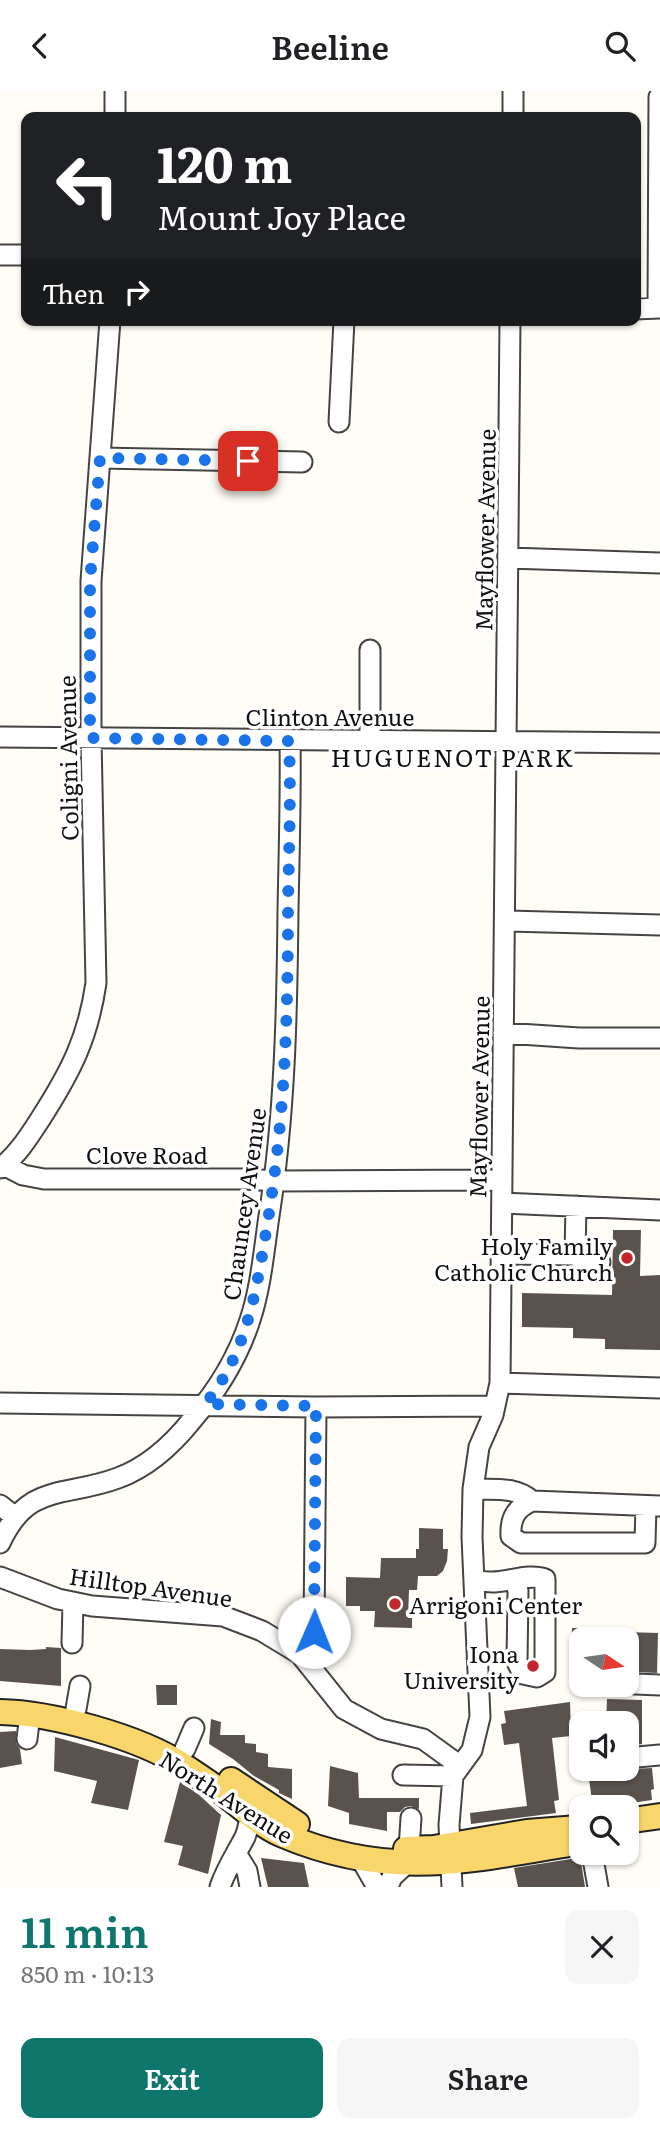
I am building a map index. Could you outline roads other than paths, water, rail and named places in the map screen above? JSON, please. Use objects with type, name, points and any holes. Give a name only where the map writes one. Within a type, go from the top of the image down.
[{"type":"main road","name":"North Avenue","points":[[0,1696],[78,1698],[169,1739],[190,1738],[280,1834],[314,1847],[361,1859],[408,1857],[451,1865],[569,1844]]},
{"type":"main road","name":"North Avenue","points":[[0,1712],[60,1720],[151,1749],[255,1808],[312,1831],[395,1850],[408,1857]]},
{"type":"main road","points":[[639,1819],[660,1815]]},
{"type":"main road","name":"North Avenue","points":[[451,1865],[527,1832],[569,1829]]},
{"type":"main road","points":[[639,1834],[660,1831]]},
{"type":"street","points":[[115,91],[115,112]]},
{"type":"street","points":[[513,91],[513,112]]},
{"type":"street","points":[[641,309],[659,308],[659,97]]},
{"type":"street","points":[[0,255],[21,255]]},
{"type":"street","name":"Coligni Avenue","points":[[2,1167],[29,1136],[64,1082],[76,1059],[93,1006],[96,964],[90,738],[90,581],[110,326]]},
{"type":"street","points":[[339,422],[344,326]]},
{"type":"street","name":"Mayflower Avenue","points":[[451,1865],[450,1799],[456,1771],[472,1750],[480,1717],[473,1489],[479,1447],[495,1406],[500,1383],[510,326]]},
{"type":"street","points":[[100,458],[302,461]]},
{"type":"street","points":[[509,558],[660,563]]},
{"type":"street","points":[[370,650],[370,741]]},
{"type":"street","name":"Clinton Avenue","points":[[0,737],[660,743]]},
{"type":"street","name":"Chauncey Avenue","points":[[0,1543],[7,1511],[51,1494],[90,1487],[121,1477],[145,1464],[178,1436],[218,1388],[250,1320],[275,1181],[285,1075],[288,1007],[289,741]]},
{"type":"street","points":[[506,921],[660,925]]},
{"type":"street","points":[[503,1033],[579,1038],[660,1038]]},
{"type":"street","name":"Clove Road","points":[[2,1167],[44,1179],[501,1181]]},
{"type":"street","points":[[502,1203],[660,1210]]},
{"type":"street","points":[[575,1255],[576,1206]]},
{"type":"street","points":[[501,1254],[575,1255],[585,1261],[600,1262]]},
{"type":"street","points":[[500,1383],[660,1388]]},
{"type":"street","points":[[0,1403],[495,1406]]},
{"type":"street","points":[[300,1654],[314,1632],[316,1406]]},
{"type":"street","points":[[473,1489],[514,1490],[523,1493],[532,1501]]},
{"type":"street","points":[[532,1501],[653,1506],[645,1543],[521,1543],[511,1536],[510,1525],[514,1515],[520,1507],[532,1501]]},
{"type":"street","name":"Hilltop Avenue","points":[[0,1577],[58,1599],[92,1606],[223,1616],[262,1631],[300,1654],[344,1709],[381,1729],[423,1739],[456,1771]]},
{"type":"street","points":[[474,1580],[492,1582],[515,1579],[539,1577],[545,1580],[545,1672],[537,1677],[523,1674],[517,1662],[518,1591],[515,1579]]},
{"type":"street","points":[[72,1643],[73,1602]]},
{"type":"street","points":[[639,1683],[660,1685]]},
{"type":"street","points":[[27,1739],[30,1714]]},
{"type":"street","points":[[639,1757],[660,1755]]},
{"type":"street","points":[[404,1775],[456,1771]]},
{"type":"street","points":[[220,1887],[246,1834],[255,1808]]},
{"type":"street","points":[[388,1887],[392,1877],[408,1857],[411,1818]]},
{"type":"street","points":[[236,1853],[247,1871],[250,1887]]},
{"type":"street","points":[[361,1859],[377,1887]]},
{"type":"street","points":[[594,1865],[598,1887]]},
{"type":"place","name":"Holy Family Catholic Church","points":[[627,1258]]},
{"type":"place","name":"Arrigoni Center","points":[[395,1604]]},
{"type":"place","name":"Iona University","points":[[533,1666]]},
{"type":"district","name":"HUGUENOT PARK","points":[[453,756]]}]
